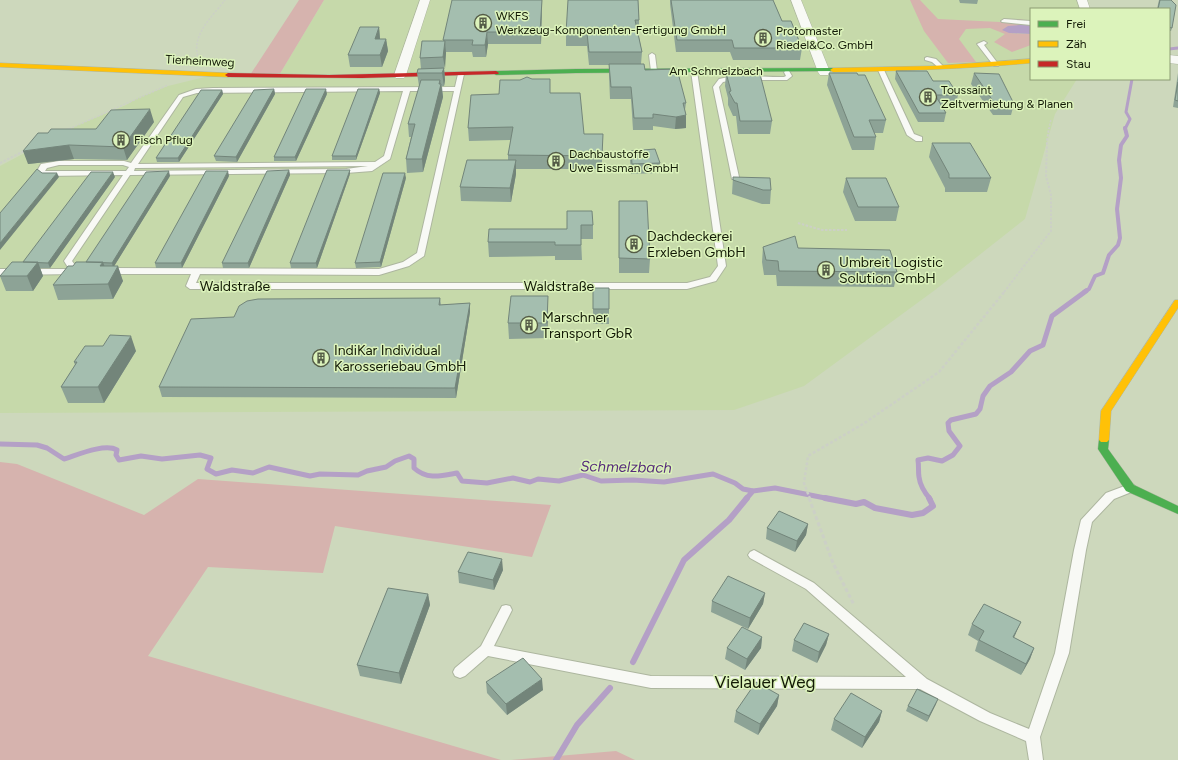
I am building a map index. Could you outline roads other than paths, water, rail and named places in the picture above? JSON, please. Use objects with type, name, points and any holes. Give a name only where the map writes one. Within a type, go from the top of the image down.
[{"type":"street","points":[[400,75],[425,0]]},
{"type":"street","points":[[796,0],[824,72]]},
{"type":"street","name":"Am Schmelzbach","points":[[400,75],[538,75],[576,69],[824,72],[996,65],[1030,61]]},
{"type":"street","name":"Tierheimweg","points":[[0,66],[285,77],[400,75]]},
{"type":"street","points":[[1178,302],[1106,411],[1103,449],[1130,488],[1178,510]]},
{"type":"lane","points":[[1004,21],[1030,23]]},
{"type":"lane","points":[[984,43],[980,44],[996,65]]},
{"type":"lane","points":[[652,55],[654,71]]},
{"type":"lane","points":[[927,59],[934,60],[941,67]]},
{"type":"lane","points":[[881,70],[911,136],[919,139]]},
{"type":"lane","name":"Waldstraße","points":[[198,271],[190,286],[687,286],[713,279],[722,266],[694,71]]},
{"type":"lane","points":[[735,177],[716,87],[721,80],[733,78],[785,79],[789,76],[787,72]]},
{"type":"lane","points":[[98,272],[379,272],[406,264],[421,254],[461,74]]},
{"type":"lane","points":[[377,164],[133,166],[124,163],[59,163],[44,166],[41,171],[44,174],[346,171],[369,169],[377,164],[387,157],[407,89]]},
{"type":"lane","points":[[0,272],[78,272],[68,261],[181,96],[196,91],[457,89]]},
{"type":"lane","points":[[1036,760],[1033,737],[1062,653],[1080,550],[1087,520],[1110,496],[1130,488]]},
{"type":"lane","points":[[754,555],[810,586],[922,683]]},
{"type":"lane","points":[[460,672],[486,650],[506,610]]},
{"type":"lane","name":"Vielauer Weg","points":[[486,650],[651,682],[922,683],[985,717],[1033,737]]},
{"type":"waterway","name":"Schmelzbach","points":[[1170,49],[1178,48]]},
{"type":"waterway","name":"Schmelzbach","points":[[1125,129],[1130,119],[1126,112],[1132,80]]},
{"type":"waterway","name":"Schmelzbach","points":[[1084,292],[1089,289],[1095,276],[1103,273],[1109,255],[1118,245],[1120,238],[1117,209],[1121,178],[1119,160],[1121,145],[1127,136],[1125,129]]},
{"type":"waterway","name":"Schmelzbach","points":[[930,499],[920,483],[918,460],[928,458],[942,461],[953,455],[960,446],[949,431],[948,423],[951,420],[976,414],[980,409],[983,396],[990,386],[1011,372],[1030,351],[1043,345],[1052,316],[1086,291]]},
{"type":"waterway","name":"Schmelzbach","points":[[0,444],[37,445],[47,448],[64,459],[91,450],[105,448],[117,450],[116,455],[119,460],[141,456],[162,459],[200,455],[211,458],[207,469],[216,474],[232,470],[253,473],[269,467],[310,476],[320,474],[358,475],[367,471],[386,467],[395,461],[409,456],[414,459],[414,468],[419,472],[429,476],[457,473],[462,481],[487,483],[513,478],[530,482],[538,479],[559,481],[583,475],[601,481],[633,480],[664,482],[713,474],[735,483],[743,489],[753,491]]},
{"type":"waterway","name":"Schmelzbach","points":[[753,491],[775,488],[825,498]]},
{"type":"waterway","points":[[746,499],[753,491]]},
{"type":"waterway","points":[[633,662],[684,560],[729,520],[747,498]]},
{"type":"waterway","name":"Schmelzbach","points":[[825,498],[856,504],[864,502],[875,508],[912,515],[923,513],[933,506],[929,498]]},
{"type":"waterway","name":"Schmelzbach","points":[[825,498],[830,499]]},
{"type":"waterway","points":[[556,760],[577,725],[610,688]]},
{"type":"place","name":"WKFS Werkzeug-Komponenten-Fertigung GmbH","points":[[483,23]]},
{"type":"place","name":"Protomaster Riedel&Co. GmbH","points":[[763,38]]},
{"type":"place","name":"Toussaint Zeltvermietung & Planen","points":[[928,97]]},
{"type":"place","name":"Fisch Pflug","points":[[121,140]]},
{"type":"place","name":"Dachbaustoffe Uwe Eissman GmbH","points":[[556,161]]},
{"type":"place","name":"Dachdeckerei Erxleben GmbH","points":[[634,244]]},
{"type":"place","name":"Umbreit Logistic Solution GmbH","points":[[826,270]]},
{"type":"place","name":"Marschner Transport GbR","points":[[529,325]]},
{"type":"place","name":"IndiKar Individual Karosseriebau GmbH","points":[[321,358]]}]
